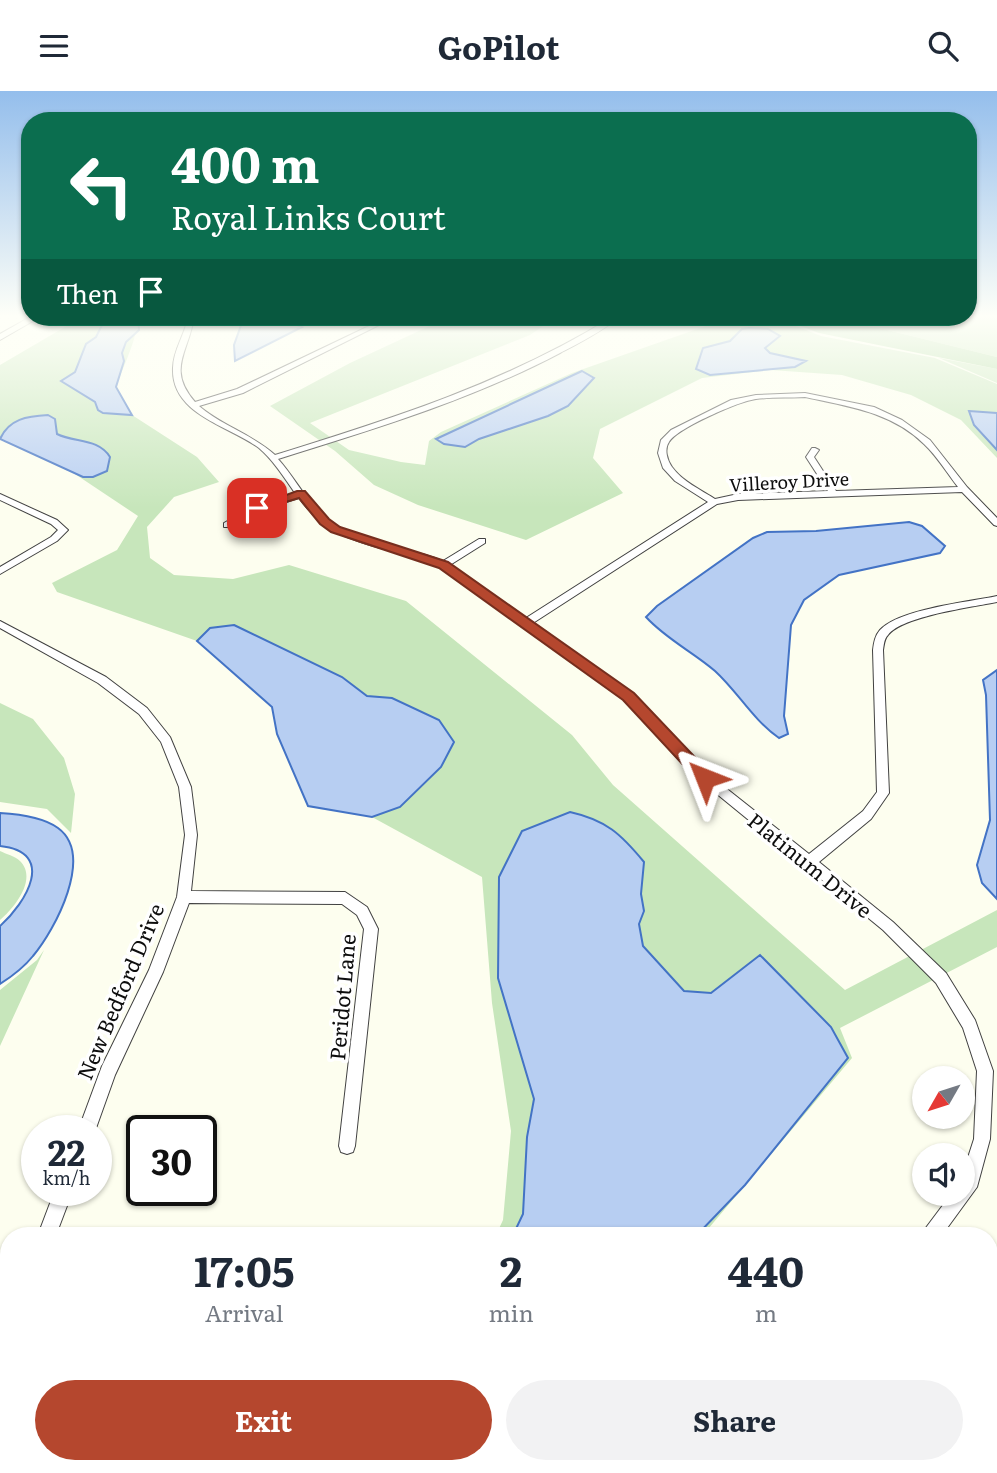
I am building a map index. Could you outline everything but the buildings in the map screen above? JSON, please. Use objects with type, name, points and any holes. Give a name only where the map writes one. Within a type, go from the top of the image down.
[{"type":"street","name":"Platinum Drive","points":[[178,379],[181,388],[194,405],[260,446],[272,457],[324,522],[336,529],[444,565],[634,701],[694,769],[888,926],[942,978],[970,1025],[985,1071],[982,1139],[968,1187],[937,1227]]},
{"type":"street","points":[[194,405],[240,391],[263,379]]},
{"type":"street","points":[[272,457],[386,423],[497,379]]},
{"type":"street","points":[[714,502],[678,479],[666,466],[662,453],[664,442],[674,432],[718,409],[756,397],[805,395],[871,409],[899,422],[927,442],[964,489],[997,523]]},
{"type":"street","points":[[815,450],[810,457],[833,493]]},
{"type":"street","name":"Villeroy Drive","points":[[526,623],[714,502],[738,497],[964,489]]},
{"type":"street","points":[[227,525],[257,508],[301,494]]},
{"type":"street","points":[[0,497],[54,522],[63,530],[54,539],[0,571]]},
{"type":"street","points":[[444,565],[482,541]]},
{"type":"street","points":[[809,862],[867,815],[883,793],[878,650],[881,635],[889,627],[908,619],[997,599]]},
{"type":"street","name":"New Bedford Drive","points":[[0,624],[102,680],[143,711],[166,740],[185,787],[191,835],[184,897],[156,972],[108,1072],[92,1115]]},
{"type":"street","name":"Peridot Lane","points":[[184,897],[345,898],[362,911],[371,929],[348,1146]]},
{"type":"street","points":[[50,1227],[58,1206]]},
{"type":"green space","points":[[0,379],[119,379],[116,387],[132,415],[197,457],[219,482],[174,497],[147,527],[150,558],[174,575],[233,579],[289,565],[406,601],[572,735],[613,785],[845,990],[997,910],[997,947],[840,1028],[852,1058],[710,1227],[500,1227],[503,1220],[511,1131],[492,1003],[482,877],[372,817],[308,806],[277,734],[272,707],[197,641],[57,592],[52,583],[117,550],[138,516],[72,472],[0,439]]},
{"type":"green space","points":[[319,379],[419,379],[310,423],[349,450],[425,465],[429,441],[441,432],[558,379],[699,379],[600,429],[593,458],[623,493],[526,540],[418,505],[374,485],[335,451],[270,406]]},
{"type":"green space","points":[[858,379],[986,379],[997,384],[997,458],[961,420],[911,395]]},
{"type":"green space","points":[[0,703],[33,719],[64,758],[75,794],[71,833],[47,809],[0,802]]},
{"type":"green space","points":[[0,851],[20,861],[26,876],[22,893],[0,920]]},
{"type":"green space","points":[[44,950],[0,1046],[0,990],[37,960]]},
{"type":"water","points":[[118,379],[116,387],[132,415],[103,413],[98,410],[95,402],[61,381]]},
{"type":"water","points":[[564,379],[593,379],[568,406],[548,416],[479,439],[465,447],[444,444],[436,439]]},
{"type":"water","points":[[969,411],[997,413],[997,450],[974,425]]},
{"type":"water","points":[[48,415],[55,419],[57,434],[93,444],[105,451],[110,457],[107,471],[93,477],[83,477],[0,439],[8,427],[20,420]]},
{"type":"water","points":[[909,522],[922,526],[945,546],[940,553],[839,575],[804,600],[791,625],[784,716],[788,734],[779,738],[761,723],[715,671],[646,617],[657,606],[753,538],[767,532],[816,531]]},
{"type":"water","points":[[234,625],[342,677],[367,696],[392,698],[439,720],[454,742],[441,767],[400,807],[372,817],[308,806],[277,734],[272,707],[197,641],[210,628]]},
{"type":"water","points":[[997,670],[997,899],[982,883],[977,865],[990,820],[986,695],[983,680]]},
{"type":"water","points":[[570,812],[594,819],[612,829],[644,862],[641,894],[644,911],[639,924],[643,946],[684,991],[711,993],[760,955],[831,1027],[848,1058],[745,1185],[705,1227],[517,1227],[523,1214],[527,1137],[534,1099],[498,978],[499,877],[522,831]]},
{"type":"water","points":[[0,813],[30,817],[52,824],[68,840],[73,856],[68,892],[51,929],[30,960],[0,984],[0,926],[19,905],[31,880],[32,868],[28,858],[17,850],[0,846]]},
{"type":"route","points":[[257,508],[301,494],[324,522],[336,529],[444,565],[629,697],[705,778]]}]
